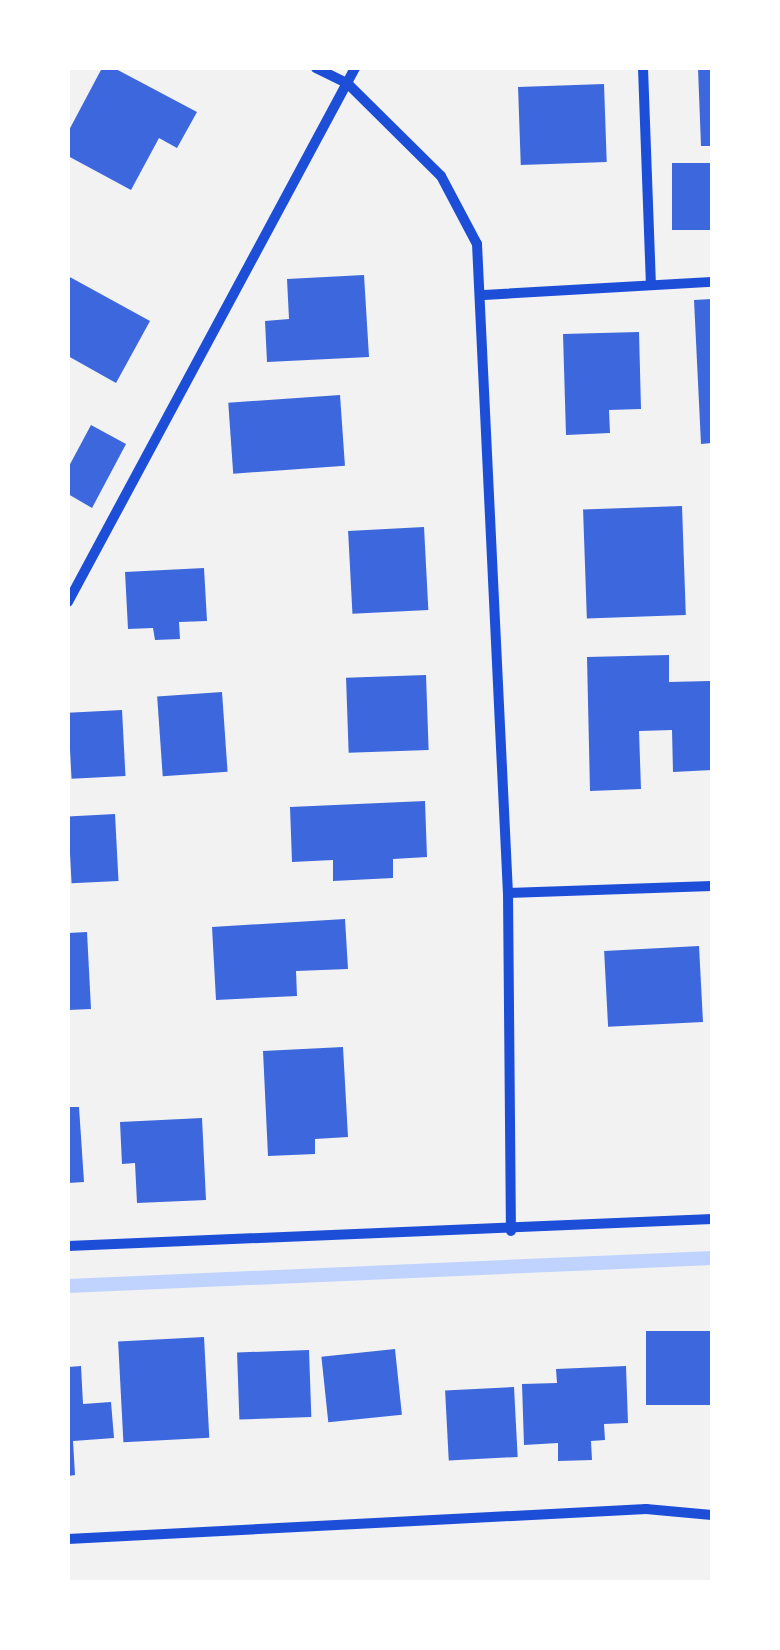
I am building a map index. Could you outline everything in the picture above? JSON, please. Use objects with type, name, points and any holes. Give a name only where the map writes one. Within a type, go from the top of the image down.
[{"type":"street","points":[[316,68],[347,83],[441,176],[477,244],[484,295],[508,894],[511,1231]]},
{"type":"street","points":[[68,602],[355,68]]},
{"type":"street","points":[[643,68],[651,285]]},
{"type":"street","points":[[484,295],[712,282]]},
{"type":"street","points":[[508,894],[712,886]]},
{"type":"street","points":[[68,1246],[511,1231],[712,1218]]},
{"type":"street","points":[[68,1539],[646,1509],[712,1515]]},
{"type":"building","points":[[102,68],[114,68],[197,112],[177,148],[159,138],[131,190],[68,156],[68,132]]},
{"type":"building","points":[[698,68],[712,68],[712,146],[701,146]]},
{"type":"building","points":[[604,84],[607,162],[521,165],[518,87]]},
{"type":"building","points":[[672,163],[712,163],[712,230],[672,230]]},
{"type":"building","points":[[364,275],[369,357],[267,362],[265,321],[289,319],[287,279]]},
{"type":"building","points":[[68,276],[150,321],[116,383],[68,356]]},
{"type":"building","points":[[712,299],[712,443],[701,444],[694,300]]},
{"type":"building","points":[[639,332],[641,409],[609,410],[610,433],[566,435],[563,334]]},
{"type":"building","points":[[340,395],[345,466],[233,474],[228,403]]},
{"type":"building","points":[[91,425],[126,444],[92,508],[68,494],[68,468]]},
{"type":"building","points":[[682,506],[686,615],[587,618],[583,509]]},
{"type":"building","points":[[424,527],[428,610],[352,614],[348,531]]},
{"type":"building","points":[[204,568],[207,621],[179,622],[180,639],[155,640],[153,628],[128,629],[125,572]]},
{"type":"building","points":[[669,655],[669,682],[710,681],[712,770],[673,772],[672,730],[639,731],[641,789],[590,791],[587,657]]},
{"type":"building","points":[[426,675],[429,750],[349,753],[346,678]]},
{"type":"building","points":[[222,692],[228,772],[163,776],[157,697]]},
{"type":"building","points":[[122,710],[125,776],[72,779],[68,713]]},
{"type":"building","points":[[425,801],[427,857],[393,859],[393,878],[333,881],[333,860],[292,862],[290,807]]},
{"type":"building","points":[[115,814],[119,881],[72,883],[68,816]]},
{"type":"building","points":[[345,919],[348,969],[296,971],[297,996],[216,1000],[212,927]]},
{"type":"building","points":[[87,932],[91,1009],[68,1010],[68,933]]},
{"type":"building","points":[[699,946],[703,1022],[608,1027],[604,951]]},
{"type":"building","points":[[343,1047],[348,1137],[315,1139],[315,1154],[268,1156],[263,1051]]},
{"type":"building","points":[[68,1107],[79,1107],[84,1182],[68,1183]]},
{"type":"building","points":[[202,1118],[206,1200],[137,1203],[135,1163],[122,1164],[120,1122]]},
{"type":"building","points":[[646,1331],[712,1331],[712,1405],[646,1405]]},
{"type":"building","points":[[204,1337],[209,1438],[123,1442],[118,1342]]},
{"type":"building","points":[[395,1349],[402,1415],[328,1422],[321,1357]]},
{"type":"building","points":[[309,1350],[311,1417],[239,1419],[237,1353]]},
{"type":"building","points":[[81,1366],[83,1404],[111,1402],[114,1438],[73,1441],[75,1475],[68,1476],[68,1367]]},
{"type":"building","points":[[626,1366],[628,1423],[604,1424],[605,1440],[591,1441],[592,1460],[558,1461],[558,1443],[524,1445],[522,1384],[557,1383],[556,1369]]},
{"type":"building","points":[[514,1387],[518,1457],[449,1461],[445,1391]]},
{"type":"waterway","points":[[68,1286],[712,1258]]}]
